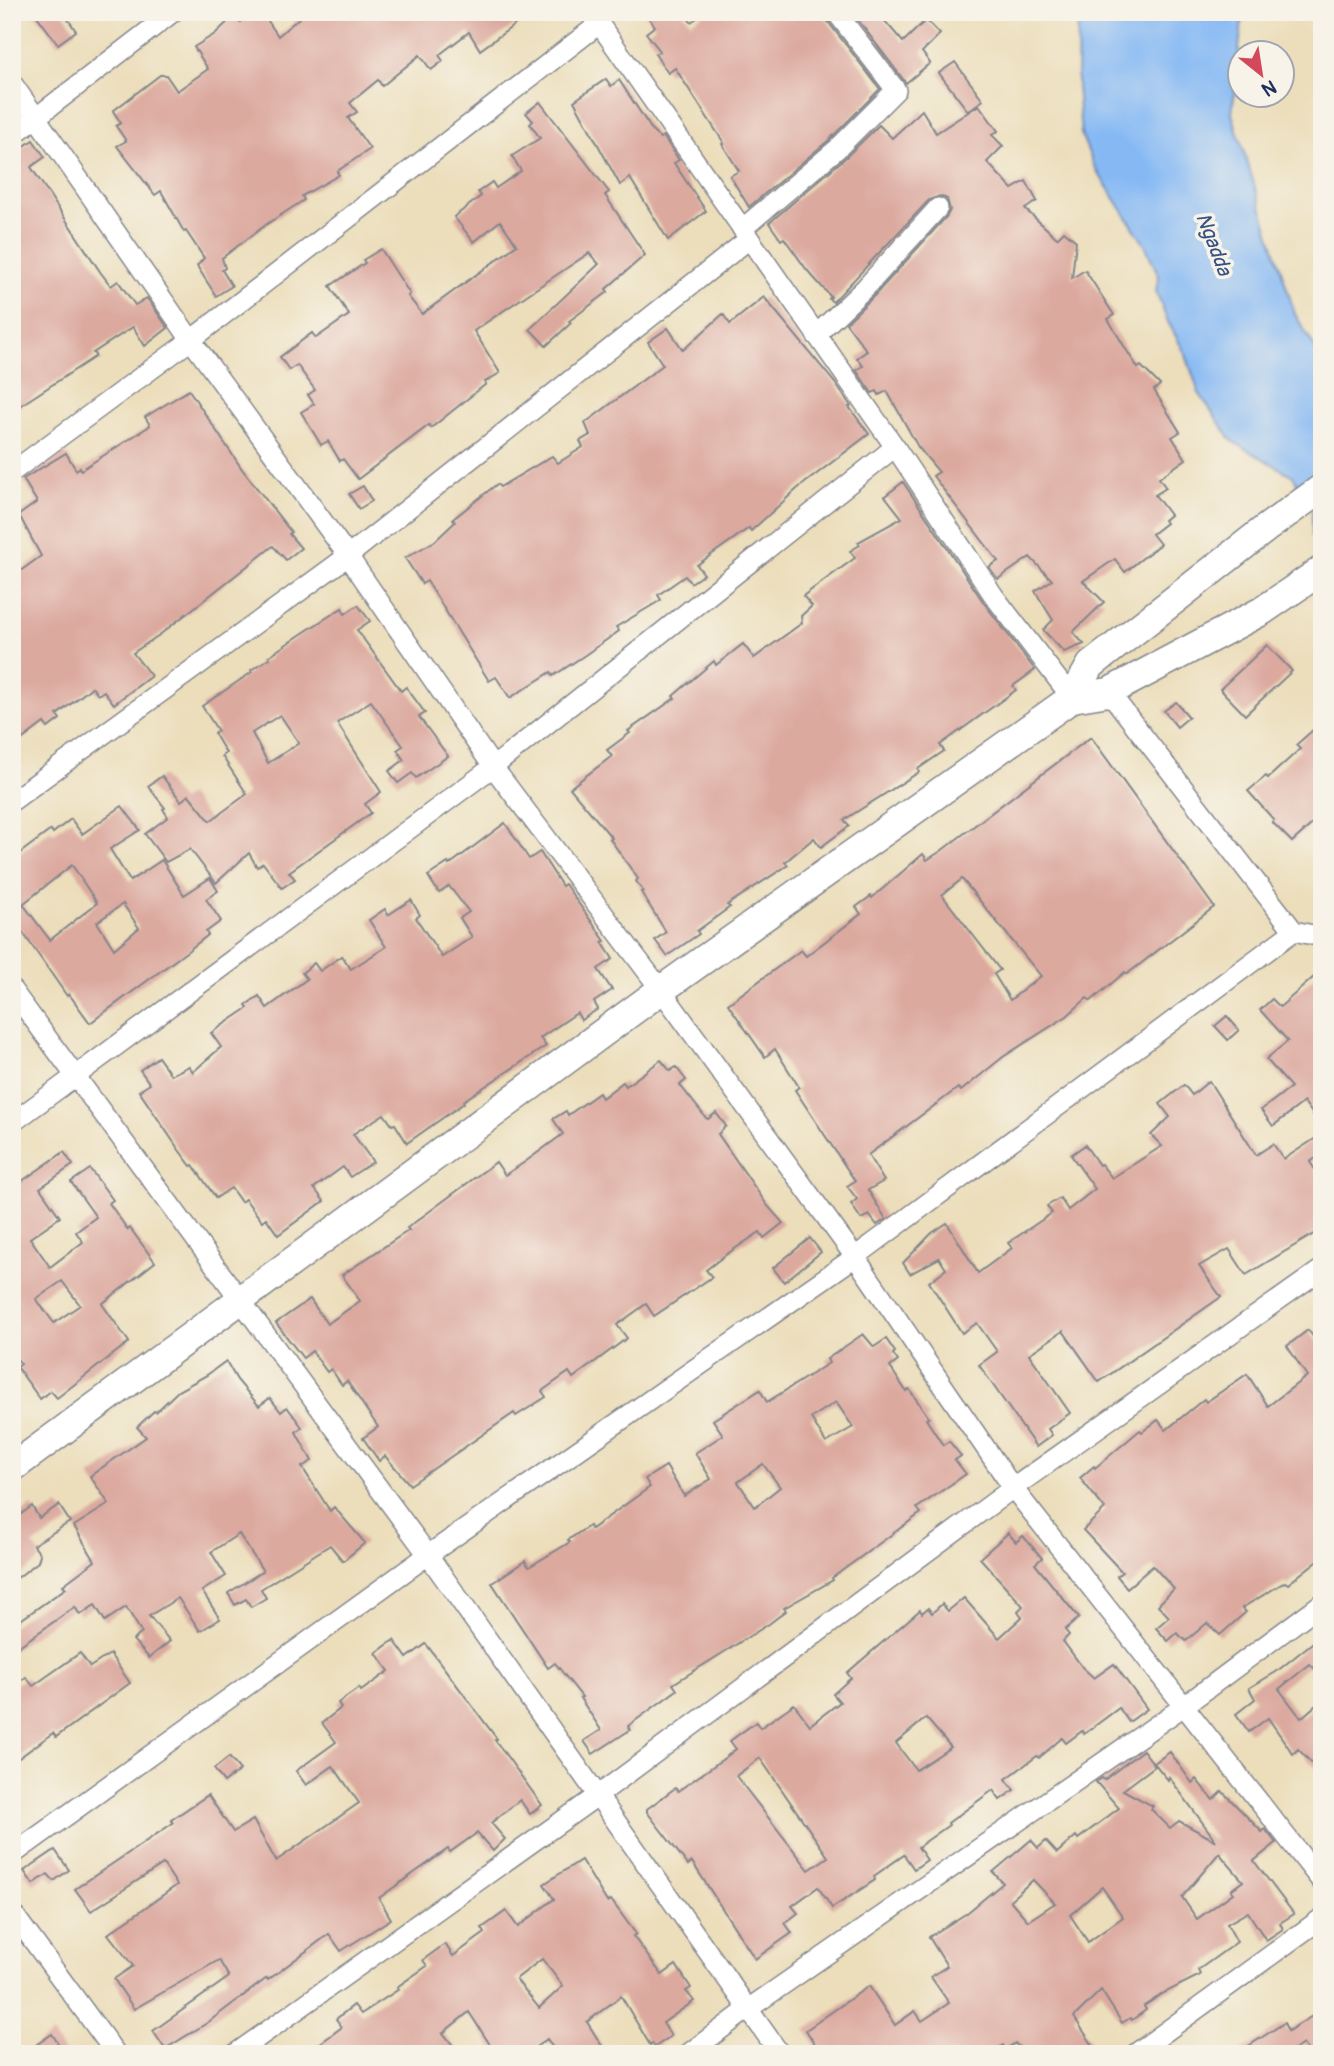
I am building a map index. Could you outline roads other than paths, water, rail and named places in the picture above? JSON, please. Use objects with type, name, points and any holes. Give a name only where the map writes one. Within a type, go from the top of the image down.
[{"type":"main road","points":[[12,1468],[661,990],[1072,698],[1091,665],[1265,529],[1322,488]]},
{"type":"main road","points":[[1072,698],[1109,692],[1262,611],[1315,574]]},
{"type":"street","points":[[12,136],[173,12]]},
{"type":"street","points":[[12,800],[348,556],[746,234],[837,149],[895,90],[836,12]]},
{"type":"street","points":[[12,472],[191,340],[595,18],[895,447],[994,596],[1072,698]]},
{"type":"street","points":[[12,83],[191,340],[348,556],[493,767],[661,990],[855,1257],[1013,1488],[1322,1882]]},
{"type":"street","points":[[816,335],[866,287],[938,208]]},
{"type":"street","points":[[12,1123],[493,767],[895,447]]},
{"type":"street","points":[[1109,692],[1294,931],[1322,937]]},
{"type":"street","points":[[12,1855],[428,1555],[855,1257],[1294,931]]},
{"type":"street","points":[[12,990],[428,1555],[780,2054]]},
{"type":"street","points":[[235,2054],[597,1796],[1013,1488],[1322,1269]]},
{"type":"street","points":[[688,2054],[748,2009],[1184,1706],[1322,1603]]},
{"type":"street","points":[[12,1913],[116,2054]]},
{"type":"street","points":[[1135,2054],[1322,1919]]},
{"type":"water","name":"Ngadda","points":[[1078,12],[1243,12],[1240,38],[1226,38],[1226,108],[1233,108],[1232,114],[1295,314],[1322,360],[1322,550],[1312,536],[1312,509],[1293,476],[1232,441],[1199,393],[1186,355],[1167,320],[1156,291],[1159,276],[1145,245],[1095,168],[1081,134],[1077,86]]}]
